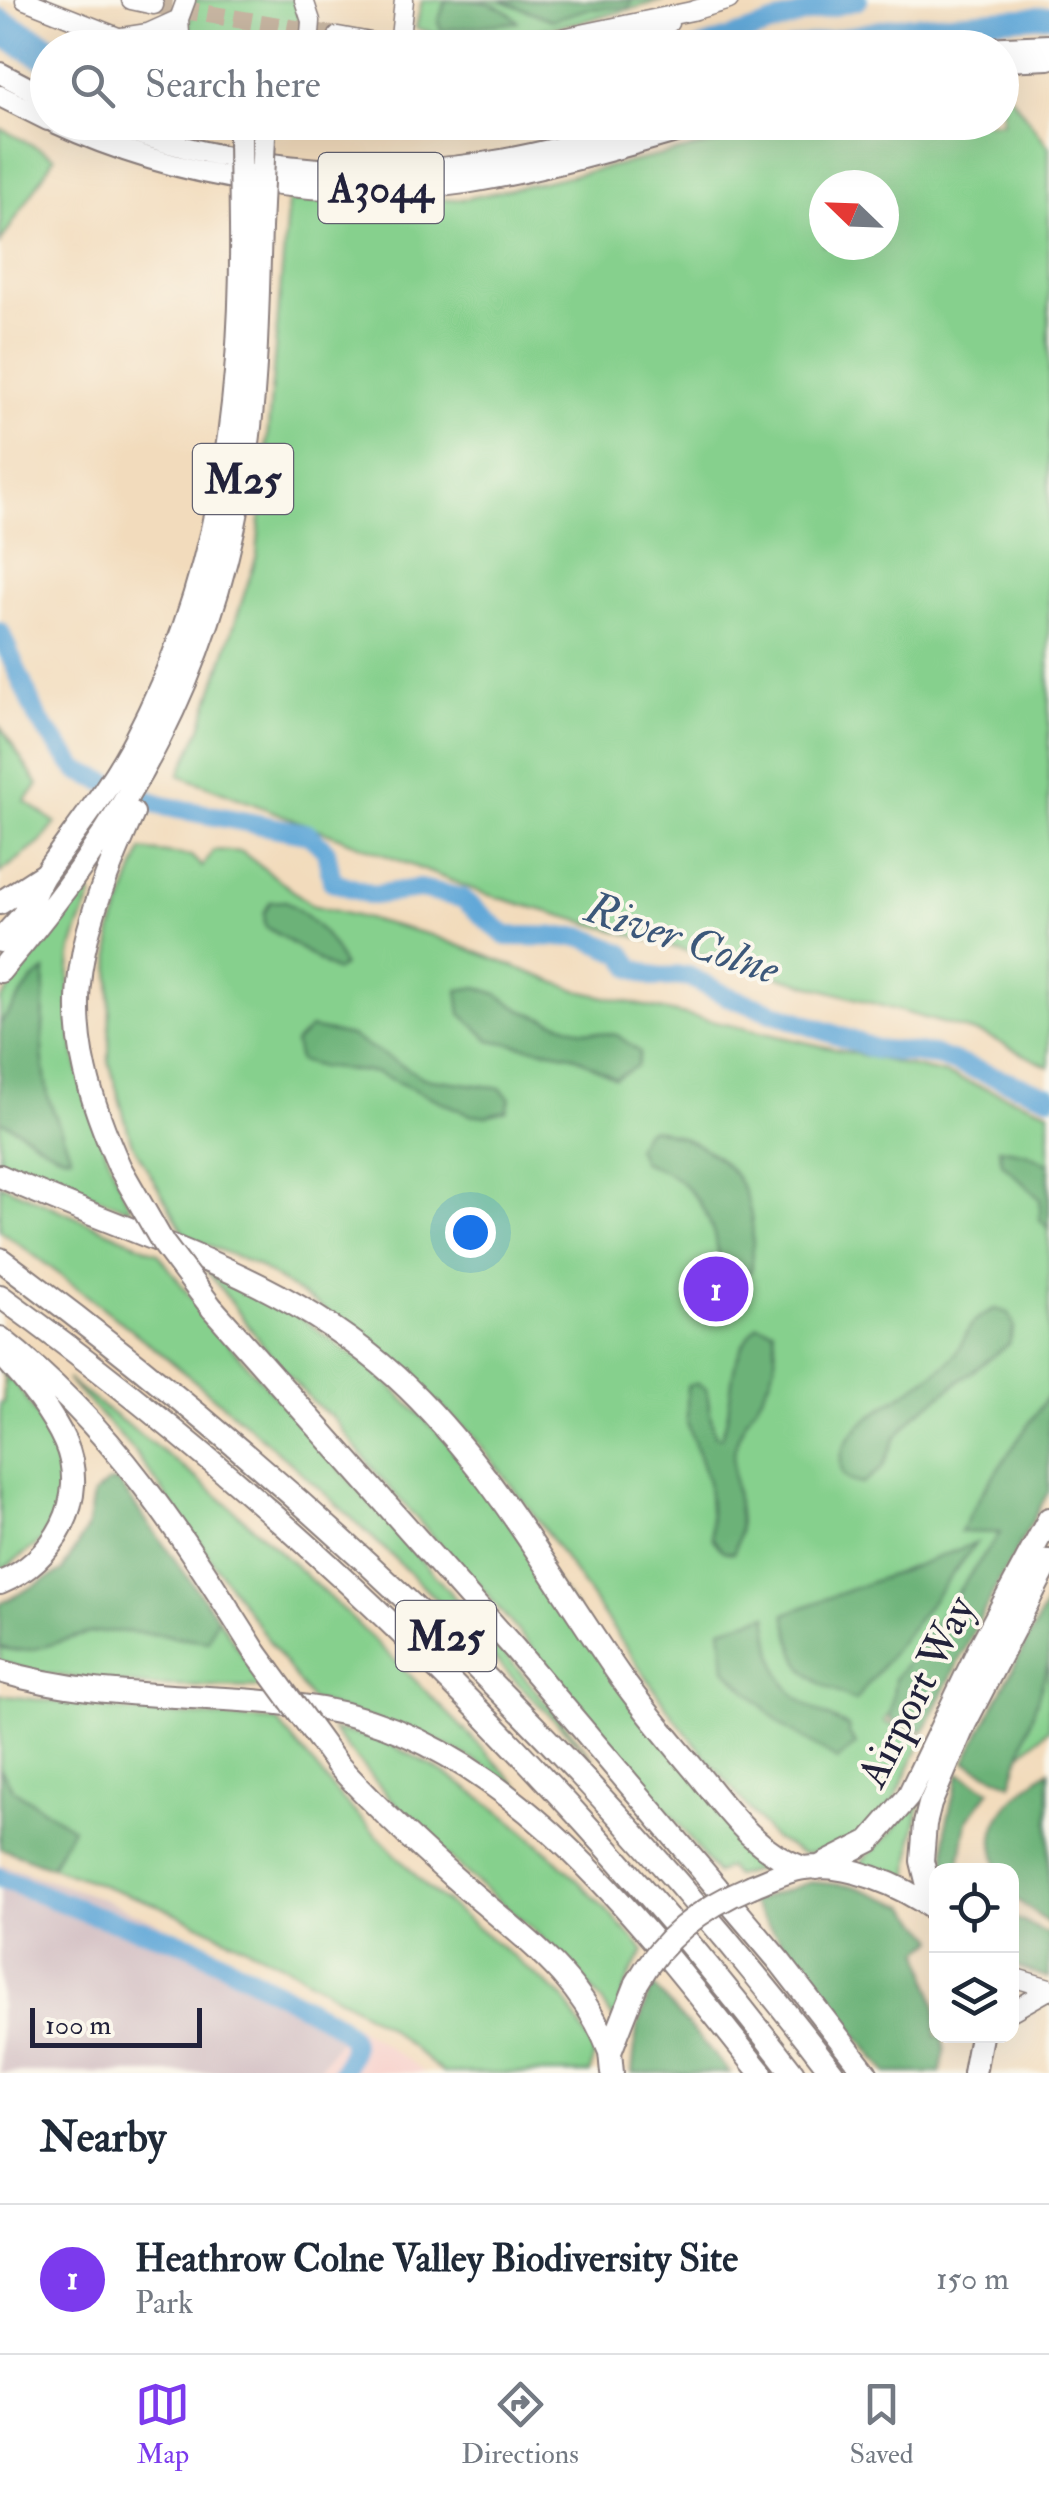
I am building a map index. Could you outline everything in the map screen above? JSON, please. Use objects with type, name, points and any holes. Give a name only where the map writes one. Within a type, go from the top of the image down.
[{"type":"highway","name":"M25","points":[[239,140],[250,227]]},
{"type":"highway","name":"M25","points":[[263,140],[250,227],[224,477],[159,716],[154,754],[109,844],[80,963],[82,1060],[90,1098],[120,1168],[164,1243],[212,1308],[514,1648],[780,1962],[866,2073]]},
{"type":"highway","name":"M25","points":[[0,940],[26,911],[43,875],[159,716]]},
{"type":"highway","name":"M25","points":[[0,972],[109,844]]},
{"type":"highway","name":"M25","points":[[0,903],[43,875]]},
{"type":"highway","name":"M25","points":[[0,1176],[240,1274],[312,1314],[396,1377],[449,1432],[510,1509],[623,1680],[706,1784],[759,1845],[810,1868]]},
{"type":"highway","name":"M25","points":[[0,1259],[207,1420],[388,1580],[466,1656],[674,1877],[833,2073]]},
{"type":"highway","name":"M25","points":[[0,1296],[194,1449],[410,1644],[534,1768],[657,1904],[793,2073]]},
{"type":"highway","points":[[0,1338],[68,1396],[116,1448],[160,1504],[256,1654],[337,1764],[390,1820],[571,1983],[594,2012],[610,2066]]},
{"type":"highway","points":[[0,1353],[56,1425],[67,1446],[72,1482],[66,1518],[48,1549],[35,1564],[0,1583]]},
{"type":"highway","name":"Airport Way","points":[[610,2066],[637,1983],[650,1961],[682,1927],[720,1900],[810,1868],[870,1840],[908,1797],[978,1650],[1049,1519]]},
{"type":"highway","name":"Airport Way","points":[[929,1887],[922,1861],[930,1804],[965,1723],[1049,1560]]},
{"type":"highway","name":"M25","points":[[0,1672],[88,1691],[291,1705],[358,1718],[455,1760],[524,1810],[602,1883],[674,1964],[760,2073]]},
{"type":"highway","points":[[810,1868],[876,1876],[929,1907]]},
{"type":"highway","points":[[974,2073],[981,2043]]},
{"type":"main road","points":[[1019,46],[1049,45]]},
{"type":"main road","points":[[1019,61],[1049,60]]},
{"type":"main road","points":[[0,73],[30,89]]},
{"type":"main road","name":"A3044","points":[[0,96],[30,111]]},
{"type":"main road","name":"A3044","points":[[99,140],[207,172],[281,186],[368,188],[462,184],[520,173],[643,140]]},
{"type":"main road","name":"A3044","points":[[155,140],[301,168],[378,171],[480,163],[591,140]]},
{"type":"street","points":[[25,0],[96,30]]},
{"type":"street","points":[[132,0],[154,5]]},
{"type":"street","points":[[304,0],[310,30]]},
{"type":"street","points":[[403,30],[404,0]]},
{"type":"street","points":[[603,30],[692,12],[729,0]]},
{"type":"street","points":[[152,30],[181,8]]},
{"type":"street","points":[[654,30],[692,12]]},
{"type":"street","points":[[1019,1979],[1049,1989]]},
{"type":"street","points":[[1019,2007],[1049,1989]]},
{"type":"shaded area","points":[[0,1864],[100,1898],[161,1924],[228,1955],[351,2023],[316,2073],[0,2073]]},
{"type":"shaded area","points":[[351,2023],[412,2063],[425,2073],[316,2073]]},
{"type":"green space","points":[[196,0],[295,0],[302,26],[301,30],[190,30]]},
{"type":"green space","points":[[422,0],[664,0],[540,30],[416,28]]},
{"type":"green space","points":[[446,0],[495,5],[518,22],[441,30],[438,22]]},
{"type":"green space","points":[[500,0],[632,1],[629,7],[587,9],[552,20]]},
{"type":"green space","points":[[1019,107],[1049,147],[1049,1067],[985,1035],[485,894],[179,775],[200,730],[257,555],[288,201],[465,199],[730,140],[1019,140]]},
{"type":"green space","points":[[0,128],[55,157],[0,243]]},
{"type":"green space","points":[[0,726],[38,785],[25,801],[56,823],[41,842],[0,873]]},
{"type":"green space","points":[[142,850],[191,856],[202,867],[214,850],[242,852],[312,905],[431,935],[579,991],[945,1074],[1049,1111],[1049,1459],[884,1722],[924,1736],[887,1816],[840,1848],[803,1854],[773,1838],[675,1719],[541,1524],[472,1435],[361,1333],[256,1265],[186,1236],[131,1141],[109,1061],[111,933]]},
{"type":"green space","points":[[85,891],[92,896],[71,955],[71,1025],[83,1087],[131,1210],[0,1161],[0,1121],[53,1151],[70,1155],[48,1097],[42,1054],[45,972],[33,980],[0,1024],[0,1001]]},
{"type":"green space","points":[[286,901],[320,929],[343,966],[335,971],[265,926],[264,913],[270,902]]},
{"type":"green space","points":[[45,971],[42,1054],[48,1097],[71,1156],[53,1151],[0,1121],[0,1024],[33,980]]},
{"type":"green space","points":[[477,987],[497,994],[521,1010],[580,1030],[617,1035],[640,1052],[637,1066],[615,1078],[572,1055],[490,1040],[461,1014],[458,990]]},
{"type":"green space","points":[[310,1028],[351,1036],[424,1078],[500,1088],[510,1098],[507,1110],[486,1116],[469,1114],[377,1073],[299,1061],[295,1043]]},
{"type":"green space","points":[[652,1128],[702,1147],[735,1175],[751,1216],[753,1241],[751,1270],[735,1285],[720,1280],[714,1235],[694,1195],[668,1173],[642,1162],[636,1147],[644,1132]]},
{"type":"green space","points":[[999,1148],[1026,1153],[1049,1164],[1049,1229],[1040,1220],[1040,1199],[1002,1163]]},
{"type":"green space","points":[[0,1184],[158,1253],[209,1322],[594,1759],[402,1566],[284,1457],[145,1340],[0,1230]]},
{"type":"green space","points":[[206,1269],[283,1305],[374,1370],[447,1441],[772,1865],[735,1876],[727,1867],[716,1874],[474,1579],[377,1474],[334,1419],[274,1360]]},
{"type":"green space","points":[[995,1309],[1009,1313],[1014,1326],[1009,1344],[916,1414],[895,1439],[882,1468],[862,1484],[845,1477],[841,1466],[843,1449],[852,1434],[866,1420],[938,1371],[957,1352],[976,1320]]},
{"type":"green space","points":[[757,1325],[773,1329],[776,1350],[769,1382],[745,1422],[734,1453],[740,1528],[733,1553],[723,1551],[712,1538],[708,1482],[687,1422],[687,1386],[697,1383],[706,1389],[714,1431],[716,1437],[721,1437],[734,1368]]},
{"type":"green space","points":[[0,1369],[18,1386],[60,1451],[60,1503],[42,1541],[0,1571],[0,1403],[5,1379]]},
{"type":"green space","points":[[67,1379],[195,1477],[258,1531],[434,1699],[561,1831],[493,1771],[437,1741],[311,1700],[134,1451]]},
{"type":"green space","points":[[1049,1394],[1049,1491],[924,1731],[890,1720],[895,1679],[1000,1533],[960,1532]]},
{"type":"green space","points":[[117,1481],[217,1617],[208,1641],[98,1632],[25,1650],[0,1647],[0,1604],[62,1571],[87,1529],[93,1495],[107,1483]]},
{"type":"green space","points":[[976,1543],[855,1701],[823,1685],[805,1670],[794,1650],[785,1614]]},
{"type":"green space","points":[[1049,1598],[1049,1661],[1011,1784],[965,1762]]},
{"type":"green space","points":[[767,1615],[774,1658],[786,1686],[809,1707],[848,1726],[856,1744],[838,1760],[782,1725],[725,1669],[721,1628]]},
{"type":"green space","points":[[217,1617],[266,1688],[147,1686],[34,1673],[0,1661],[0,1647],[25,1650],[98,1632],[207,1641]]},
{"type":"green space","points":[[1049,1659],[1049,1729],[1018,1756]]},
{"type":"green space","points":[[0,1695],[136,1712],[277,1721],[341,1798],[427,1887],[564,1998],[595,2051],[590,2073],[443,2073],[386,2026],[288,1967],[163,1907],[51,1867],[71,1828],[13,1789],[0,1768]]},
{"type":"green space","points":[[332,1730],[384,1742],[458,1782],[525,1832],[586,1889],[644,1951],[631,1972],[614,2020],[568,1962],[436,1845]]},
{"type":"green space","points":[[0,1768],[13,1789],[72,1828],[51,1867],[0,1848]]},
{"type":"green space","points":[[1049,1770],[1049,1924],[1019,1901],[1019,1863],[998,1863],[993,1842],[1000,1817],[1022,1791]]},
{"type":"green space","points":[[959,1773],[990,1790],[967,1821],[960,1863],[946,1863],[946,1826]]},
{"type":"green space","points":[[914,1799],[921,1801],[909,1883],[863,1865],[862,1861],[894,1830]]},
{"type":"green space","points":[[811,1882],[854,1886],[907,1906],[929,1931],[929,1945],[921,1951],[929,1981],[929,2043],[943,2043],[945,2051],[940,2073],[887,2073],[750,1902]]},
{"type":"green space","points":[[1019,1920],[1049,1934],[1049,1978],[1019,1967]]},
{"type":"green space","points":[[652,1985],[730,2073],[632,2073],[637,2029]]},
{"type":"waterway","points":[[755,30],[858,0]]},
{"type":"waterway","points":[[881,30],[1049,16]]},
{"type":"waterway","points":[[0,18],[30,34]]},
{"type":"waterway","points":[[0,36],[30,52]]},
{"type":"waterway","name":"River Colne","points":[[0,632],[38,719],[77,770],[163,806],[309,834],[326,851],[332,881],[372,895],[420,889],[462,898],[506,936],[584,937],[623,954],[633,968],[655,977],[688,976],[727,996],[875,1049],[934,1055],[1049,1096]]},
{"type":"waterway","points":[[0,1878],[91,1914],[190,1945],[328,2019],[345,2031],[352,2042],[342,2073]]},
{"type":"tunnel","points":[[154,5],[302,30]]},
{"type":"place","name":"Heathrow Colne Valley Biodiversity Site","points":[[716,1289]]}]
